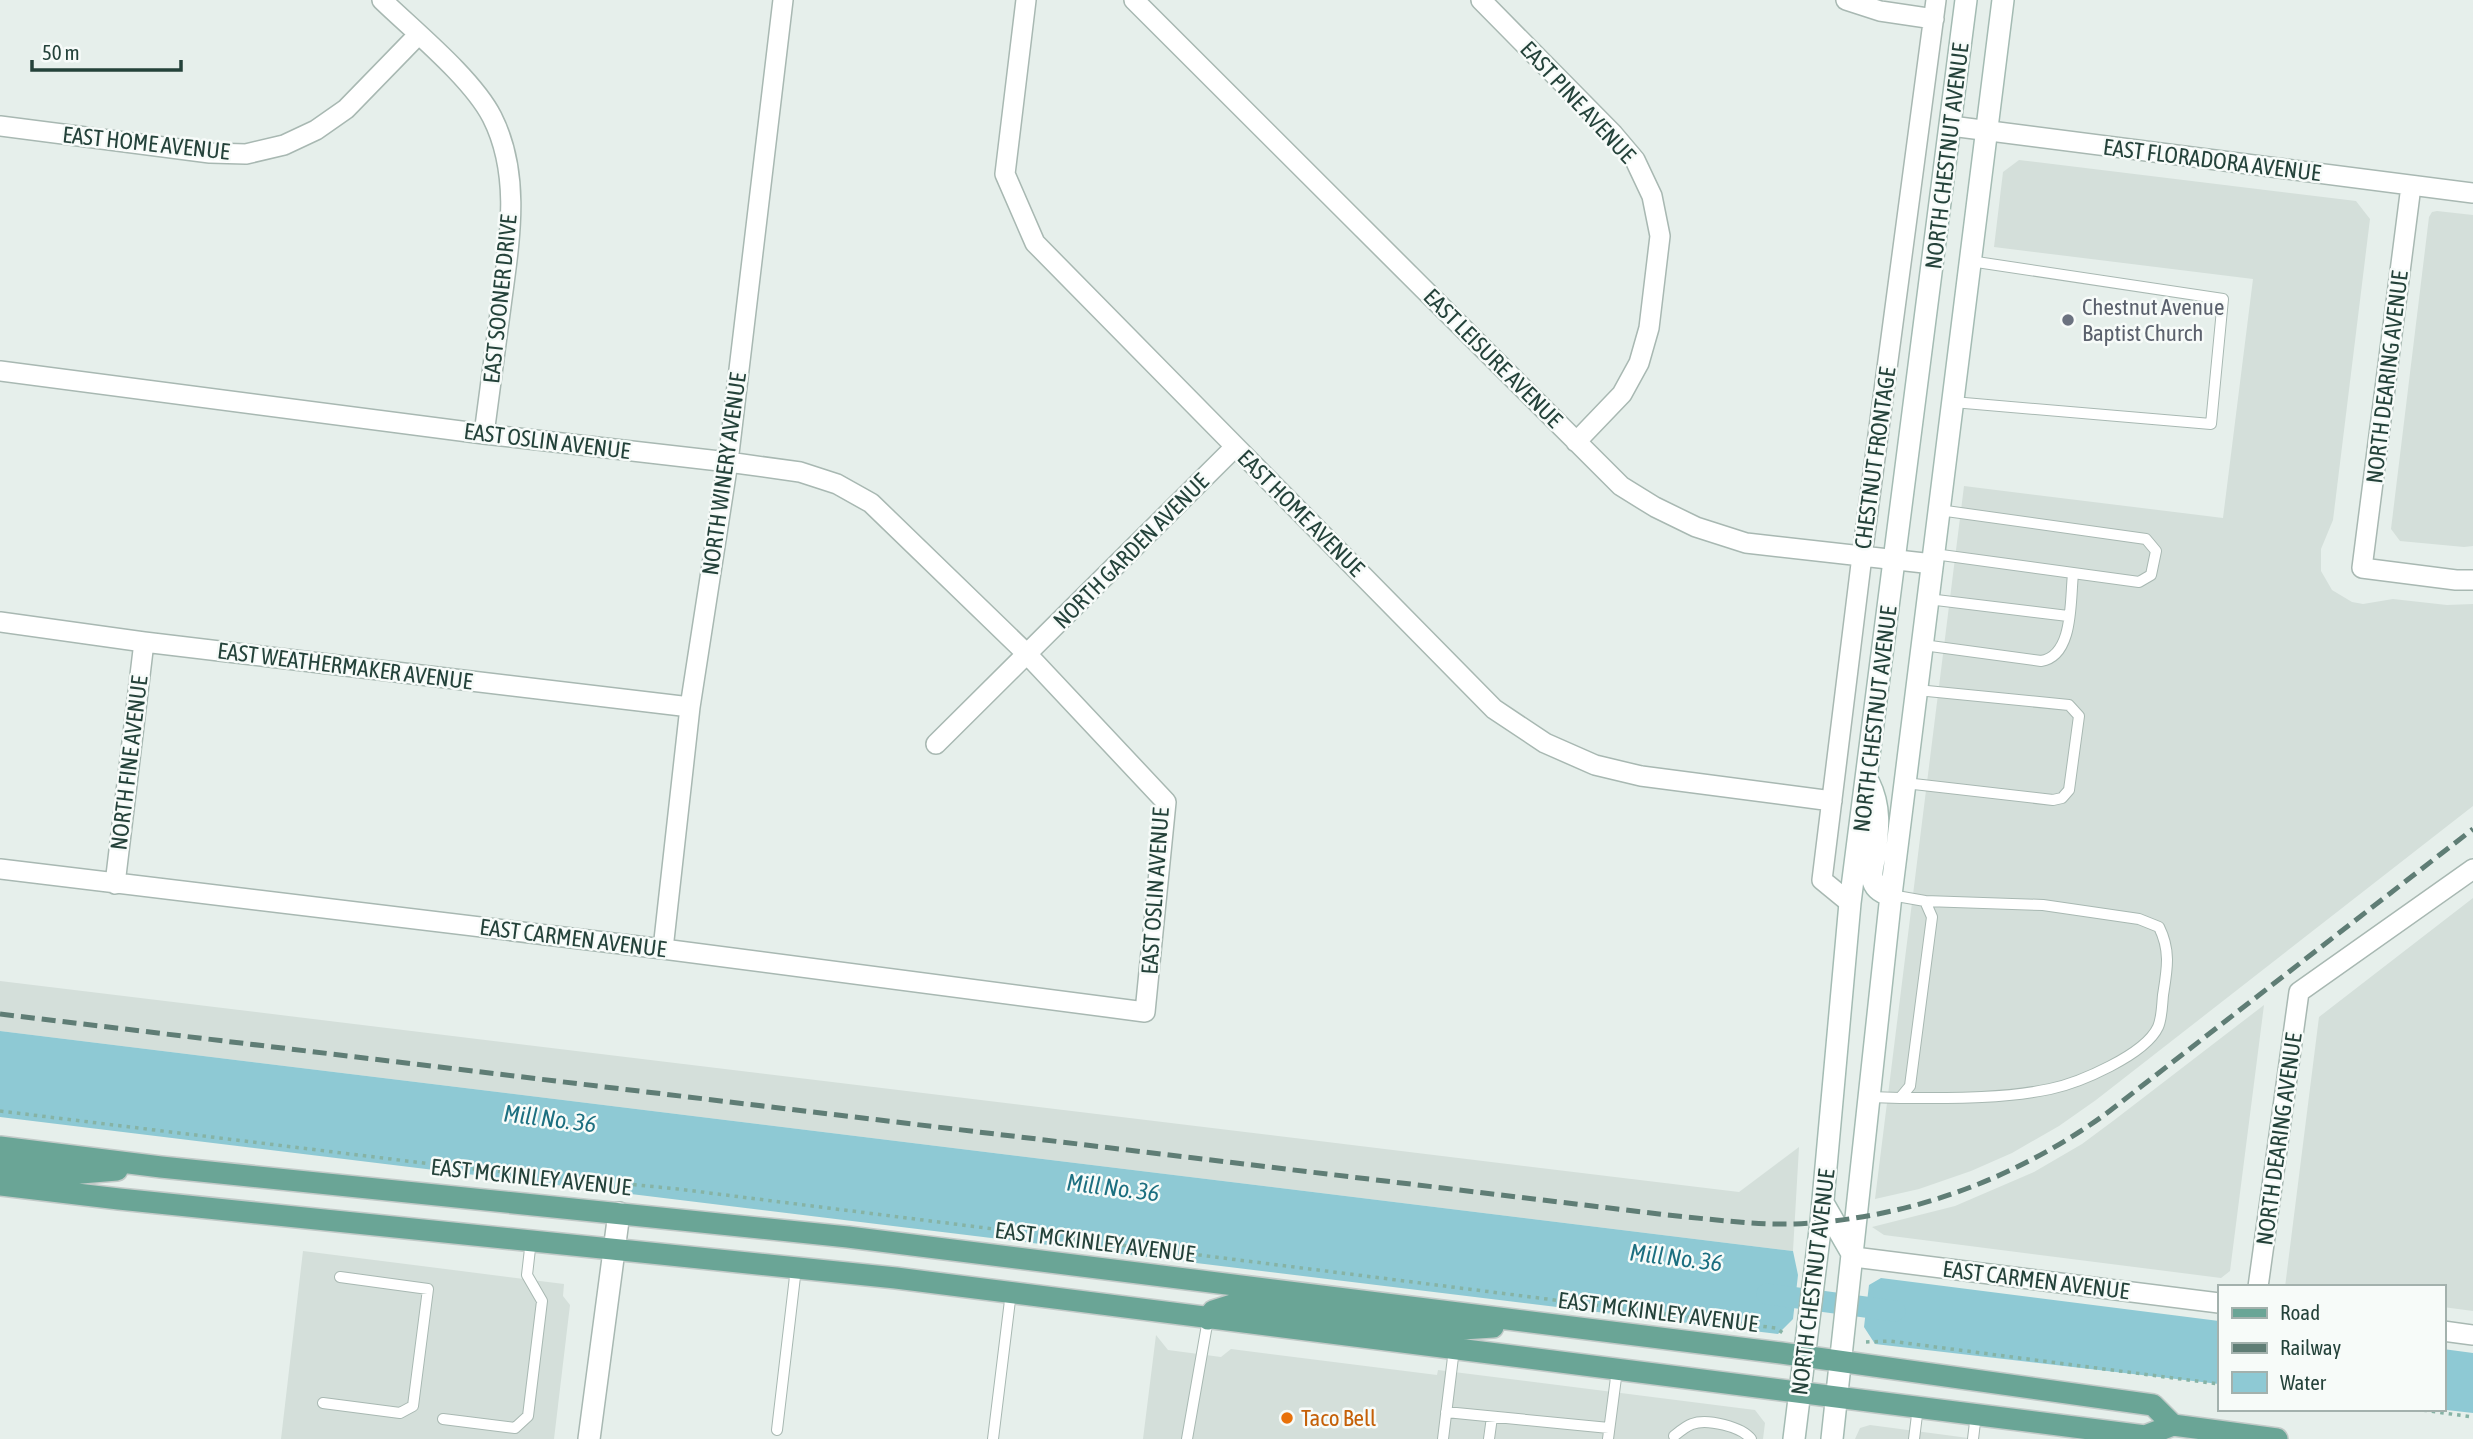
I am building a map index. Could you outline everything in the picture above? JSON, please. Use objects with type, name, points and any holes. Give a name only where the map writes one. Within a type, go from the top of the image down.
[{"type":"main road","name":"NORTH CHESTNUT AVENUE","points":[[1794,1439],[1823,1203],[1850,903],[1966,0]]},
{"type":"main road","name":"NORTH CHESTNUT AVENUE","points":[[1832,1439],[1854,1257],[1891,895],[2003,0]]},
{"type":"main road","points":[[1867,778],[1876,797],[1878,814],[1872,876],[1876,887],[1891,895]]},
{"type":"main road","name":"EAST MCKINLEY AVENUE","points":[[0,1147],[161,1167],[848,1237],[1805,1356],[2152,1405],[2173,1425]]},
{"type":"main road","points":[[0,1166],[69,1174],[161,1167]]},
{"type":"main road","points":[[0,1185],[796,1267],[1011,1292],[1208,1319],[1837,1396],[2082,1433],[2145,1437],[2173,1425],[2203,1434],[2277,1439]]},
{"type":"main road","points":[[1823,1203],[1854,1257]]},
{"type":"main road","points":[[589,1439],[619,1213]]},
{"type":"main road","points":[[1208,1319],[1213,1311],[1232,1305],[1447,1330],[1544,1324]]},
{"type":"street","name":"EAST SOONER DRIVE","points":[[382,0],[468,84],[491,116],[505,153],[511,194],[510,233],[484,434]]},
{"type":"street","name":"NORTH WINERY AVENUE","points":[[663,949],[690,707],[727,462],[783,0]]},
{"type":"street","name":"EAST HOME AVENUE","points":[[1026,0],[1005,174],[1035,243],[1494,709],[1545,743],[1595,765],[1640,776],[1832,801]]},
{"type":"street","name":"EAST LEISURE AVENUE","points":[[1134,0],[1621,486],[1655,507],[1696,527],[1746,542],[1895,561],[1933,559]]},
{"type":"street","name":"EAST PINE AVENUE","points":[[1481,0],[1613,134],[1635,160],[1653,196],[1660,236],[1649,328],[1639,363],[1622,394],[1576,442]]},
{"type":"street","points":[[1846,0],[1880,11],[1935,10]]},
{"type":"street","name":"CHESTNUT FRONTAGE","points":[[1850,903],[1822,880],[1935,10]]},
{"type":"street","name":"EAST HOME AVENUE","points":[[0,126],[211,153],[246,154],[284,145],[316,130],[346,109],[418,35]]},
{"type":"street","name":"EAST FLORADORA AVENUE","points":[[1951,126],[2473,193]]},
{"type":"street","name":"NORTH DEARING AVENUE","points":[[2411,186],[2362,568],[2473,580]]},
{"type":"street","name":"EAST OSLIN AVENUE","points":[[0,372],[800,472],[837,484],[872,503],[1027,654],[1166,802],[1145,1012]]},
{"type":"street","name":"NORTH GARDEN AVENUE","points":[[1027,654],[1236,447]]},
{"type":"street","name":"EAST WEATHERMAKER AVENUE","points":[[0,622],[144,642],[690,707]]},
{"type":"street","name":"NORTH FINE AVENUE","points":[[115,884],[144,642]]},
{"type":"street","points":[[936,744],[1027,654]]},
{"type":"street","name":"EAST CARMEN AVENUE","points":[[0,869],[663,949],[1145,1012]]},
{"type":"street","name":"NORTH DEARING AVENUE","points":[[2259,1285],[2299,992],[2473,869]]},
{"type":"street","name":"EAST CARMEN AVENUE","points":[[1854,1257],[2218,1303]]},
{"type":"street","points":[[2445,1331],[2473,1335]]},
{"type":"lane","points":[[1953,401],[2211,424],[2223,299],[1970,261]]},
{"type":"lane","points":[[1933,559],[2131,582],[2144,580],[2151,575],[2156,551],[2146,539],[2137,537],[1939,510]]},
{"type":"lane","points":[[1923,645],[2050,660],[2063,645],[2073,574]]},
{"type":"lane","points":[[1928,599],[2068,616]]},
{"type":"lane","points":[[1905,783],[2053,800],[2062,798],[2070,790],[2079,716],[2069,705],[1917,690]]},
{"type":"lane","points":[[1870,1097],[1970,1098],[2050,1089],[2118,1064],[2147,1043],[2159,1026],[2167,967],[2167,943],[2159,927],[2139,919],[2043,905],[1925,901],[1891,895]]},
{"type":"lane","points":[[1900,1098],[1910,1086],[1932,917],[1925,901]]},
{"type":"lane","points":[[443,1419],[515,1428],[528,1416],[542,1301],[527,1275],[531,1240]]},
{"type":"lane","points":[[777,1430],[796,1267]]},
{"type":"lane","points":[[323,1403],[400,1413],[413,1406],[415,1393],[428,1289],[340,1276]]},
{"type":"lane","points":[[993,1439],[1011,1292]]},
{"type":"lane","points":[[1187,1439],[1208,1319]]},
{"type":"lane","points":[[1443,1439],[1454,1349]]},
{"type":"lane","points":[[1446,1412],[1609,1434],[1617,1369]]},
{"type":"lane","points":[[1914,1439],[1918,1407]]},
{"type":"lane","points":[[1973,1439],[1976,1415]]},
{"type":"lane","points":[[1489,1439],[1492,1417]]},
{"type":"lane","points":[[1674,1436],[1698,1422],[1737,1429],[1751,1439]]},
{"type":"path","points":[[0,1111],[464,1168],[692,1191],[1776,1328],[1785,1334]]},
{"type":"path","points":[[1866,1342],[1890,1341],[2218,1384]]},
{"type":"path","points":[[2430,1411],[2473,1417]]},
{"type":"shaded area","points":[[2019,160],[2356,201],[2370,219],[2333,520],[2321,549],[2321,571],[2332,590],[2352,602],[2363,604],[2393,599],[2447,605],[2473,604],[2473,806],[2059,1126],[2012,1153],[1971,1171],[1919,1189],[1875,1199],[1964,486],[2223,518],[2253,279],[1994,247],[2003,172]]},
{"type":"shaded area","points":[[2432,212],[2473,215],[2473,546],[2464,547],[2400,541],[2391,529],[2429,217]]},
{"type":"shaded area","points":[[2473,898],[2473,1311],[2445,1307],[2445,1285],[2285,1285],[2319,1017]]},
{"type":"shaded area","points":[[0,981],[1739,1192],[1799,1147],[1793,1251],[0,1031]]},
{"type":"shaded area","points":[[2264,1005],[2230,1271],[2221,1278],[1884,1235],[1872,1227],[1955,1206],[2034,1172],[2082,1144]]},
{"type":"shaded area","points":[[303,1251],[564,1284],[563,1296],[570,1305],[554,1439],[281,1439]]},
{"type":"shaded area","points":[[1156,1335],[1168,1350],[1221,1357],[1231,1349],[1437,1375],[1438,1370],[1755,1410],[1765,1423],[1763,1439],[1143,1439]]},
{"type":"shaded area","points":[[1870,1425],[1976,1439],[1855,1439],[1860,1428]]},
{"type":"water","points":[[0,1031],[1793,1251],[1798,1275],[1793,1319],[1778,1334],[0,1117]]},
{"type":"water","points":[[1881,1278],[2218,1321],[2218,1384],[1875,1344],[1864,1327],[1869,1285]]},
{"type":"water","points":[[2445,1349],[2473,1353],[2473,1413],[2445,1410]]},
{"type":"waterway","name":"Mill No. 36","points":[[1767,1294],[1895,1311]]},
{"type":"railway","points":[[0,1014],[1667,1215],[1747,1223],[1837,1221],[1879,1214],[1959,1191],[1998,1176],[2072,1137],[2107,1113],[2473,829]]},
{"type":"place","name":"Chestnut Avenue Baptist Church","points":[[2068,320]]},
{"type":"place","name":"Taco Bell","points":[[1287,1418]]}]
